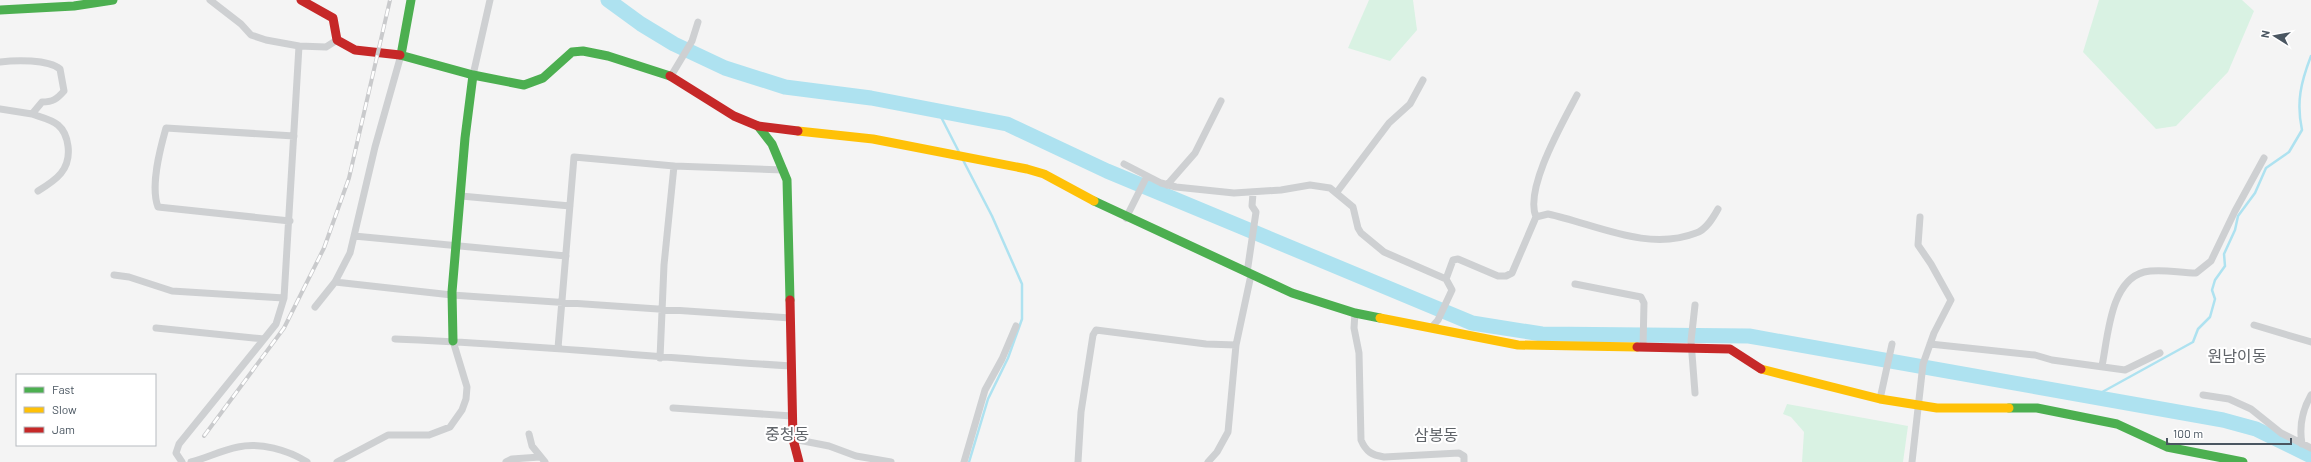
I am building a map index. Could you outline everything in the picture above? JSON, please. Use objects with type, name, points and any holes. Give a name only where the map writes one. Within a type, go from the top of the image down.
[{"type":"main road","points":[[0,10],[74,6],[113,0]]},
{"type":"main road","points":[[301,0],[333,18],[337,40],[353,49],[401,55],[473,75],[524,85],[543,78],[572,52],[582,51],[608,56],[671,76],[734,116],[758,126],[873,139],[1027,169],[1044,174],[1126,218],[1249,274],[1292,293],[1355,313],[1494,342],[1518,345],[1643,344],[1691,345],[1730,349],[1763,370],[1880,399],[1918,407],[2037,408],[2117,424],[2167,447],[2243,462]]},
{"type":"main road","points":[[401,55],[411,0]]},
{"type":"main road","points":[[453,341],[451,326],[452,295],[467,114],[473,75]]},
{"type":"main road","points":[[758,126],[772,144],[784,170],[789,196],[792,416],[793,438],[799,462]]},
{"type":"street","points":[[210,0],[241,24],[251,35],[266,40],[299,46],[326,47],[337,40]]},
{"type":"street","points":[[473,75],[490,0]]},
{"type":"street","points":[[671,76],[678,62],[692,42],[698,22]]},
{"type":"street","points":[[182,462],[176,453],[179,444],[276,324],[284,298],[290,221],[299,46]]},
{"type":"street","points":[[315,307],[335,282],[350,253],[375,147],[401,55]]},
{"type":"street","points":[[0,62],[37,62],[56,65],[60,69],[64,91],[58,98],[51,102],[42,102],[32,114]]},
{"type":"street","points":[[1337,192],[1389,123],[1410,104],[1423,80]]},
{"type":"street","points":[[1446,280],[1454,260],[1458,259],[1498,276],[1506,276],[1512,273],[1536,217],[1534,205],[1537,184],[1545,162],[1577,95]]},
{"type":"street","points":[[1167,185],[1195,153],[1221,101]]},
{"type":"street","points":[[0,109],[32,114],[56,123],[63,129],[69,154],[67,167],[62,174],[38,191]]},
{"type":"street","points":[[290,221],[158,207],[155,199],[159,150],[166,128],[294,136]]},
{"type":"street","points":[[558,348],[574,157],[674,166],[784,170]]},
{"type":"street","points":[[2102,366],[2118,294],[2128,280],[2143,272],[2160,270],[2196,273],[2211,260],[2235,211],[2264,158]]},
{"type":"street","points":[[1124,164],[1146,177],[1167,185],[1234,193],[1253,193],[1310,185],[1322,186],[1337,192],[1353,207],[1358,228],[1361,233],[1377,246],[1390,254],[1446,280],[1452,290],[1438,320],[1432,328]]},
{"type":"street","points":[[660,358],[664,265],[674,166]]},
{"type":"street","points":[[1126,218],[1146,177]]},
{"type":"street","points":[[1208,462],[1217,452],[1228,432],[1236,345],[1249,274],[1256,212],[1252,206],[1253,193]]},
{"type":"street","points":[[461,196],[570,206]]},
{"type":"street","points":[[1536,217],[1548,214],[1628,236],[1659,240],[1697,233],[1712,221],[1718,209]]},
{"type":"street","points":[[1912,462],[1923,364],[1930,344],[1951,300],[1931,264],[1918,245],[1920,217]]},
{"type":"street","points":[[354,236],[566,256]]},
{"type":"street","points":[[114,275],[129,277],[172,290],[284,298]]},
{"type":"street","points":[[335,282],[452,295],[662,311],[790,318]]},
{"type":"street","points":[[1575,284],[1641,297],[1644,303],[1643,344]]},
{"type":"street","points":[[1695,306],[1691,327],[1695,394]]},
{"type":"street","points":[[1355,313],[1354,328],[1359,353],[1360,440],[1364,448],[1374,455],[1384,457],[1460,453],[1464,456],[1464,462]]},
{"type":"street","points":[[964,462],[985,390],[1002,359],[1016,326]]},
{"type":"street","points":[[2254,326],[2311,342]]},
{"type":"street","points":[[156,328],[264,338]]},
{"type":"street","points":[[1078,462],[1085,375],[1093,335],[1096,330],[1206,344],[1236,345]]},
{"type":"street","points":[[395,339],[453,341],[558,348],[660,358],[791,366]]},
{"type":"street","points":[[337,462],[388,435],[429,435],[450,427],[462,410],[466,399],[467,387],[453,341]]},
{"type":"street","points":[[1880,399],[1892,344]]},
{"type":"street","points":[[1930,344],[2035,355],[2125,370],[2160,353]]},
{"type":"street","points":[[2203,395],[2229,400],[2251,409],[2266,423],[2311,448]]},
{"type":"street","points":[[2302,444],[2302,422],[2304,409],[2311,395]]},
{"type":"street","points":[[673,408],[792,416]]},
{"type":"street","points":[[529,434],[532,446],[542,459]]},
{"type":"street","points":[[793,438],[825,445],[856,456],[891,462]]},
{"type":"street","points":[[191,462],[238,447],[251,445],[294,454],[307,462]]},
{"type":"street","points":[[506,462],[512,459],[542,459]]},
{"type":"green space","points":[[1369,0],[1413,0],[1417,30],[1390,61],[1348,48]]},
{"type":"green space","points":[[2099,0],[2242,0],[2254,11],[2228,72],[2176,126],[2156,129],[2083,52]]},
{"type":"green space","points":[[1787,404],[1908,426],[1903,462],[1802,462],[1804,432],[1791,417],[1783,414]]},
{"type":"waterway","points":[[608,0],[641,24],[674,44],[725,68],[785,87],[871,98],[1007,124],[1107,171],[1472,323],[1542,334],[1749,336],[2223,420],[2256,429],[2311,456]]},
{"type":"waterway","points":[[2095,396],[2193,342],[2198,329],[2210,317],[2215,299],[2212,290],[2215,280],[2225,266],[2224,254],[2235,230],[2238,216],[2255,193],[2266,168],[2289,152],[2302,130],[2299,110],[2300,92],[2311,56]]},
{"type":"waterway","points":[[938,111],[960,154]]},
{"type":"waterway","points":[[963,160],[992,216],[1022,284],[1022,319],[1008,358],[988,399],[969,462]]},
{"type":"railway","points":[[204,436],[284,328],[324,248],[349,178],[390,0]]},
{"type":"traffic: fast","points":[[0,10],[74,6],[113,0]]},
{"type":"traffic: fast","points":[[401,55],[411,0]]},
{"type":"traffic: fast","points":[[400,55],[473,75],[524,85],[543,78],[572,52],[583,51],[608,56],[670,76]]},
{"type":"traffic: fast","points":[[453,341],[452,292],[465,138],[473,75]]},
{"type":"traffic: fast","points":[[758,126],[772,144],[787,180],[790,300]]},
{"type":"traffic: fast","points":[[1094,201],[1292,293],[1355,313],[1380,318]]},
{"type":"traffic: fast","points":[[2009,408],[2037,408],[2117,424],[2167,447],[2243,462]]},
{"type":"traffic: slow","points":[[798,131],[873,139],[1027,169],[1044,174],[1094,201]]},
{"type":"traffic: slow","points":[[1380,318],[1518,345],[1637,347]]},
{"type":"traffic: slow","points":[[1761,369],[1880,399],[1937,408],[2009,408]]},
{"type":"traffic: jam","points":[[301,0],[333,18],[337,40],[355,50],[400,55]]},
{"type":"traffic: jam","points":[[670,76],[734,116],[758,126],[798,131]]},
{"type":"traffic: jam","points":[[790,300],[793,439],[799,462]]},
{"type":"traffic: jam","points":[[1637,347],[1730,349],[1761,369]]},
{"type":"district","name":"원남이동","points":[[2237,356]]},
{"type":"district","name":"중청동","points":[[787,434]]},
{"type":"district","name":"삼봉동","points":[[1436,435]]}]
